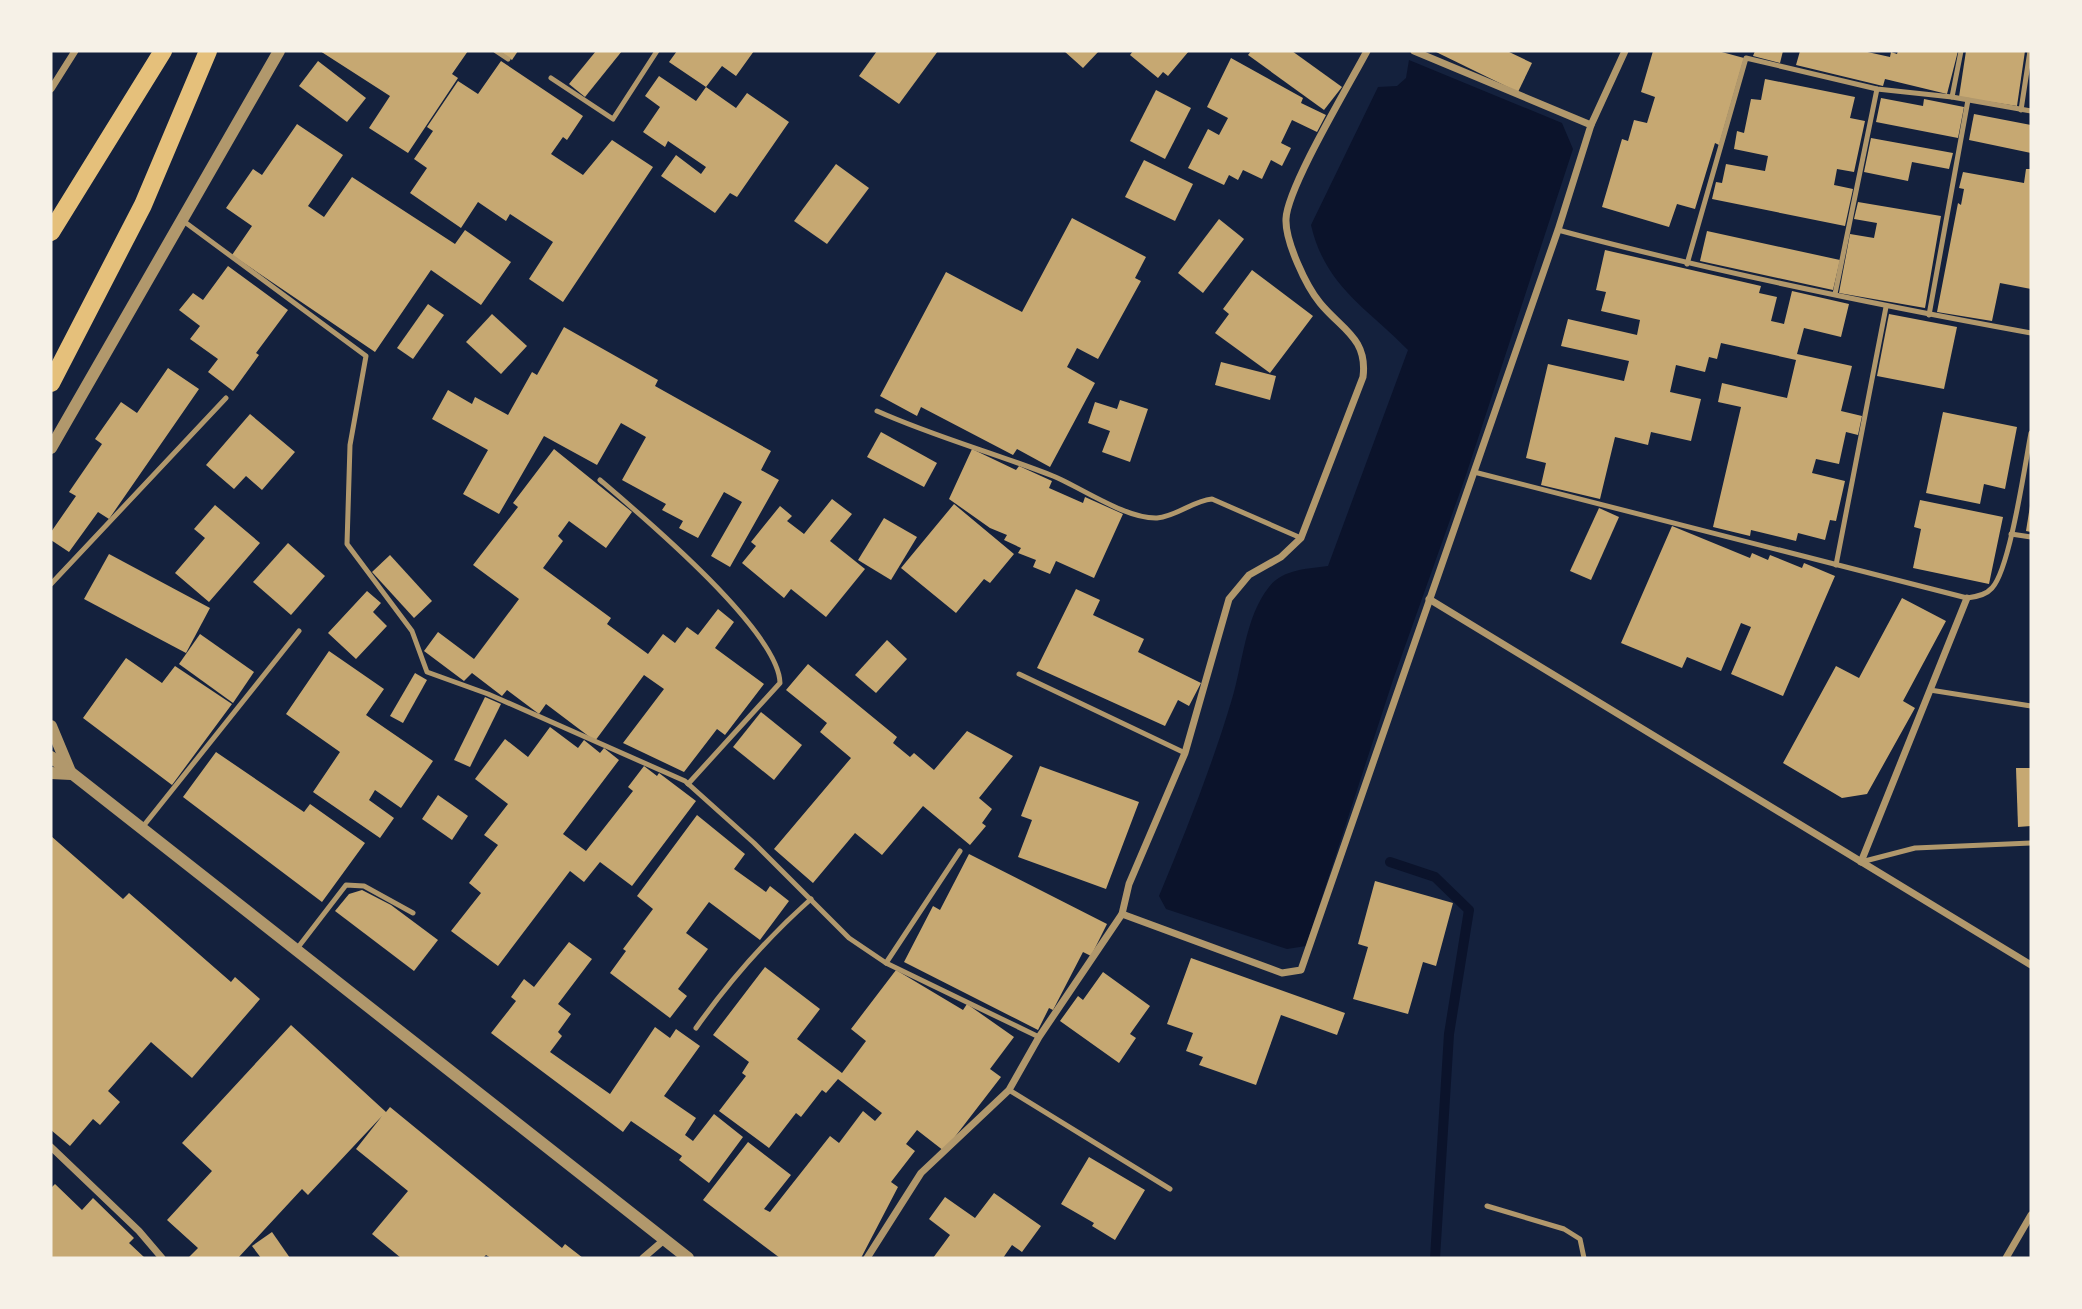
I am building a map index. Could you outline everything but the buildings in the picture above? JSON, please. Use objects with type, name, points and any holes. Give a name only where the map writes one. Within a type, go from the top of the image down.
[{"type":"main road","points":[[51,232],[163,51]]},
{"type":"main road","points":[[51,383],[112,270],[143,205],[208,51]]},
{"type":"street","points":[[51,89],[75,51]]},
{"type":"street","points":[[51,448],[279,51]]},
{"type":"street","points":[[867,1258],[920,1173],[1009,1090],[1039,1037],[1122,914],[1129,884],[1185,753],[1229,600],[1249,575],[1281,557],[1301,538],[1363,377],[1365,360],[1358,343],[1319,302],[1294,256],[1286,219],[1297,185],[1367,51]]},
{"type":"street","points":[[1414,51],[1591,125]]},
{"type":"street","points":[[1122,914],[1282,973],[1301,970],[1558,230],[1591,125],[1625,51]]},
{"type":"street","points":[[1861,862],[1967,598]]},
{"type":"street","points":[[1429,599],[2031,965]]},
{"type":"street","points":[[51,726],[71,774]]},
{"type":"street","points":[[51,757],[688,1258]]},
{"type":"street","points":[[51,774],[71,774]]},
{"type":"street","points":[[51,1147],[139,1231],[162,1258]]},
{"type":"street","points":[[2006,1258],[2031,1215]]},
{"type":"street","points":[[643,1258],[664,1240]]},
{"type":"lane","points":[[496,51],[508,59]]},
{"type":"lane","points":[[551,78],[613,119],[657,51]]},
{"type":"lane","points":[[1687,264],[1748,51]]},
{"type":"lane","points":[[1952,97],[1961,51]]},
{"type":"lane","points":[[2021,110],[2030,51]]},
{"type":"lane","points":[[1746,58],[1877,89],[1952,97],[2031,111]]},
{"type":"lane","points":[[1835,294],[1877,89]]},
{"type":"lane","points":[[1929,315],[1968,100]]},
{"type":"lane","points":[[182,220],[366,356],[350,445],[347,544],[412,631],[427,672],[488,694],[514,708],[665,771],[688,784],[754,843],[849,938],[887,963],[1039,1037]]},
{"type":"lane","points":[[1558,230],[1687,264],[1886,307],[2031,333]]},
{"type":"lane","points":[[1836,565],[1886,307]]},
{"type":"lane","points":[[51,583],[226,398]]},
{"type":"lane","points":[[877,411],[928,434],[1056,477],[1100,501],[1141,514],[1155,518],[1173,515],[1200,500],[1212,499],[1301,538]]},
{"type":"lane","points":[[1474,472],[1967,598],[1982,596],[1992,589],[1999,576],[2011,534],[2031,433]]},
{"type":"lane","points":[[600,480],[682,551],[768,647],[780,670],[780,683],[688,784]]},
{"type":"lane","points":[[2011,534],[2031,537]]},
{"type":"lane","points":[[141,829],[299,631]]},
{"type":"lane","points":[[1019,674],[1185,753]]},
{"type":"lane","points":[[1930,690],[2031,706]]},
{"type":"lane","points":[[1861,862],[1915,848],[2031,843]]},
{"type":"lane","points":[[887,963],[960,850]]},
{"type":"lane","points":[[296,950],[346,885],[364,886],[413,914]]},
{"type":"lane","points":[[696,1028],[733,976],[772,933],[811,899]]},
{"type":"lane","points":[[1009,1090],[1170,1189]]},
{"type":"lane","points":[[1487,1206],[1564,1229],[1580,1239],[1584,1258]]},
{"type":"water","points":[[1409,60],[1562,123],[1573,149],[1465,478],[1393,680],[1306,946],[1287,949],[1166,909],[1159,896],[1216,749],[1255,612],[1269,587],[1281,577],[1296,571],[1328,566],[1408,350],[1349,295],[1337,280],[1326,264],[1311,225],[1378,87],[1397,86],[1406,78]]},
{"type":"waterway","points":[[1390,862],[1435,877],[1469,910],[1449,1034],[1435,1258]]}]
